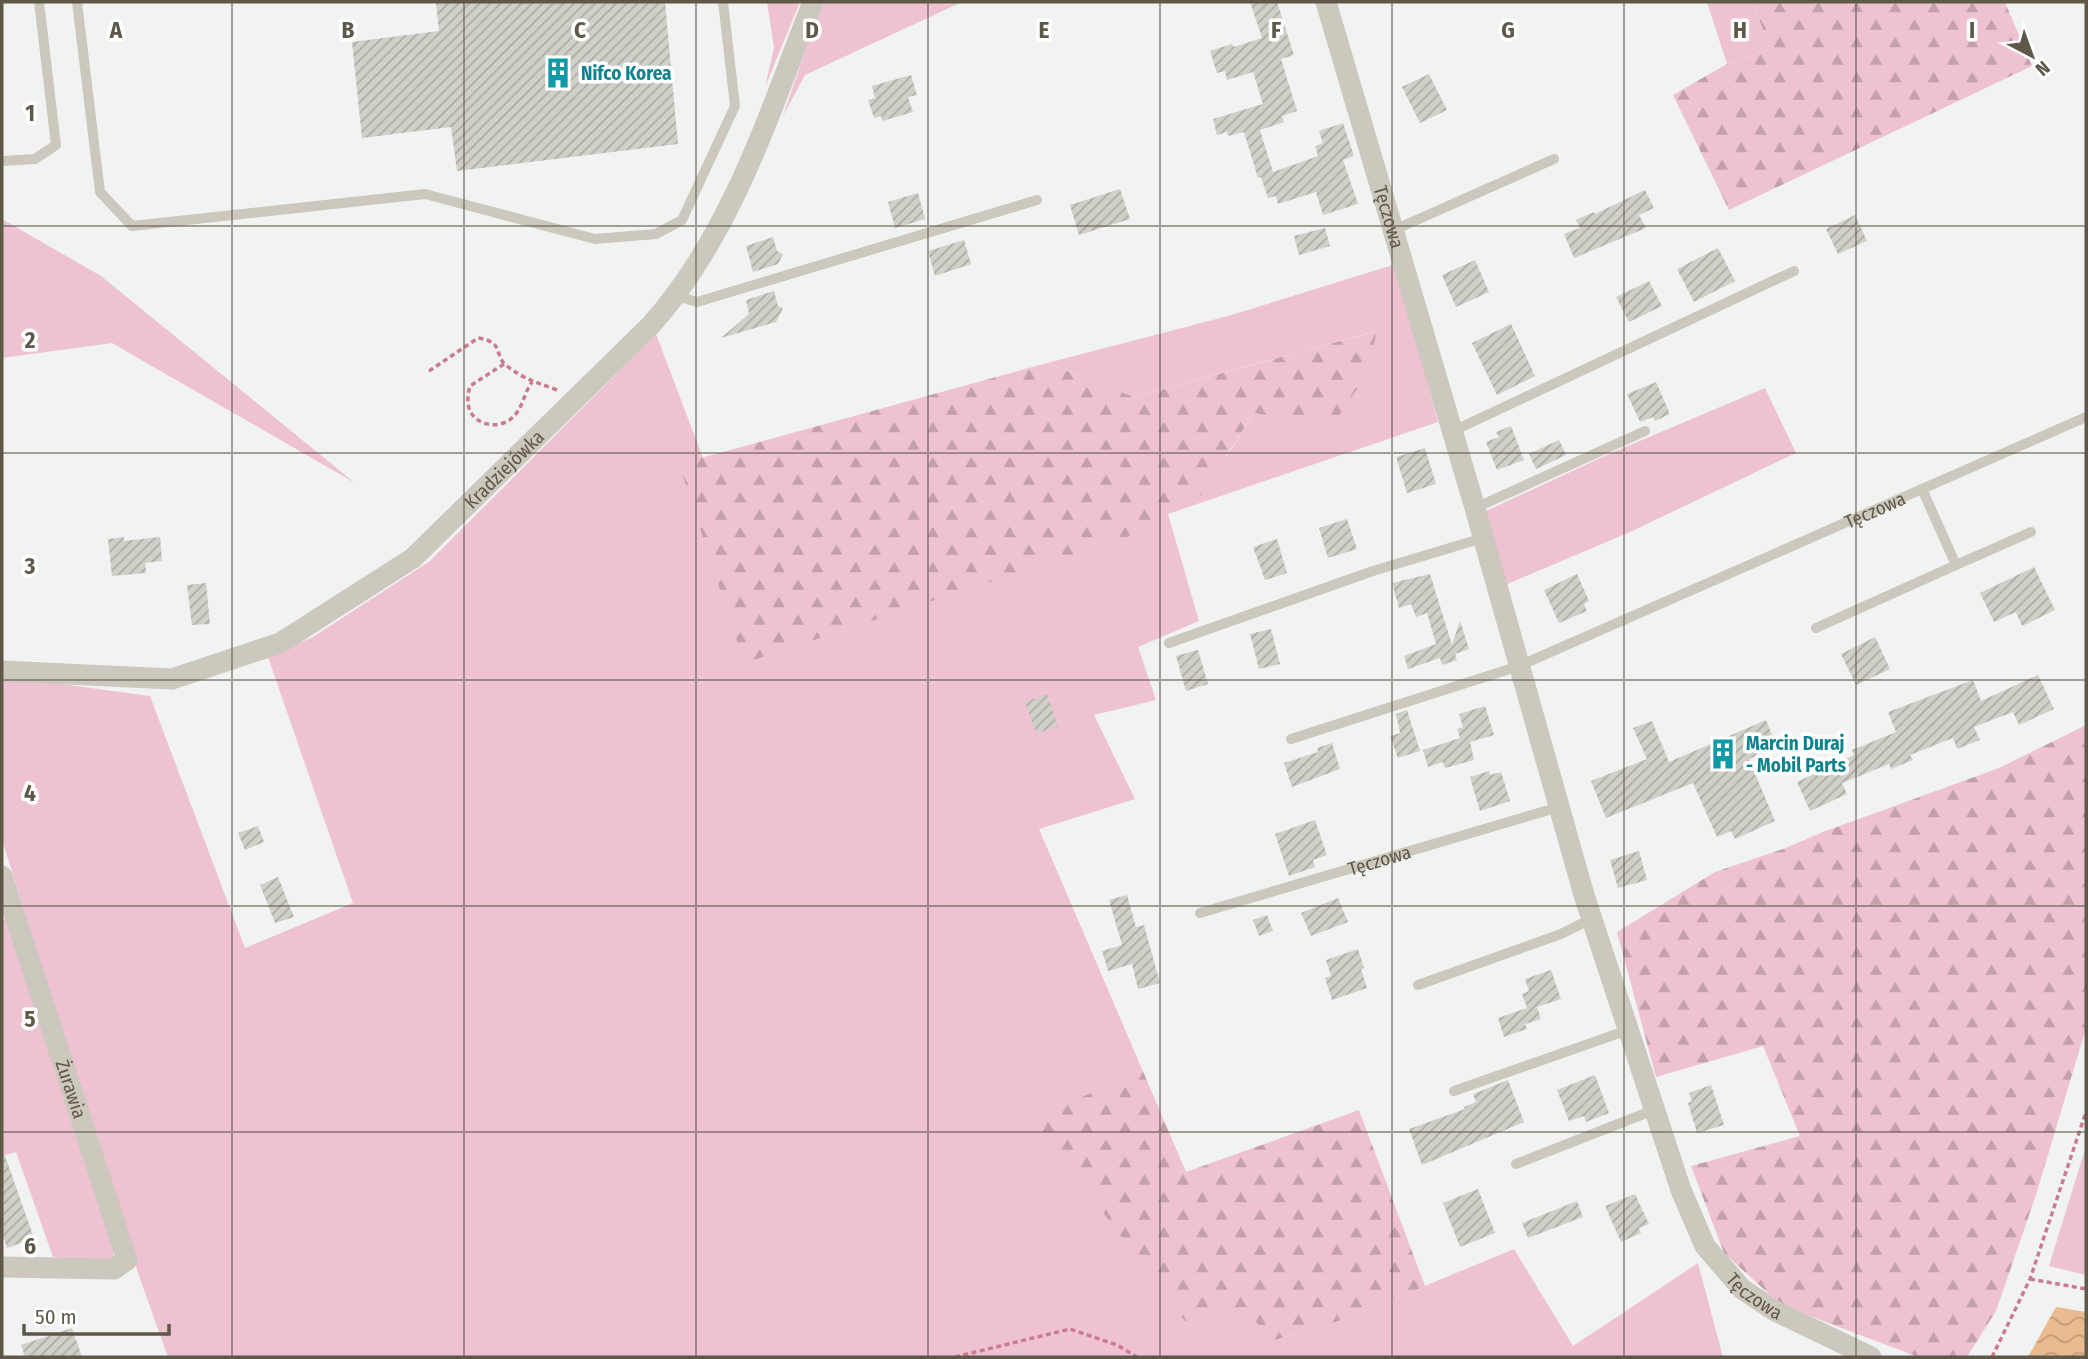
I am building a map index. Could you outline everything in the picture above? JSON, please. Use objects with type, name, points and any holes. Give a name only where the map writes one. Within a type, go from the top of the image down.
[{"type":"street","name":"Kradziejówka","points":[[2,671],[172,679],[280,643],[413,558],[651,325],[677,296],[711,242],[746,171],[813,2]]},
{"type":"street","name":"Tęczowa","points":[[1326,2],[1453,430],[1591,919],[1681,1190],[1704,1246],[1742,1289],[1775,1311],[1871,1357]]},
{"type":"street","name":"Żurawia","points":[[2,876],[6,905],[127,1260],[114,1269],[2,1266]]},
{"type":"lane","points":[[2,161],[35,159],[56,145],[39,2]]},
{"type":"lane","points":[[78,2],[100,192],[132,226],[425,194],[595,239],[656,234],[682,220],[735,106],[723,2]]},
{"type":"lane","points":[[1394,230],[1554,159]]},
{"type":"lane","points":[[677,296],[697,302],[1037,200]]},
{"type":"lane","points":[[1453,430],[1794,271]]},
{"type":"lane","name":"Tęczowa","points":[[1291,739],[1519,666],[2086,417]]},
{"type":"lane","points":[[1475,508],[1645,431]]},
{"type":"lane","name":"Tęczowa","points":[[1922,489],[1956,565]]},
{"type":"lane","points":[[1816,628],[2031,532]]},
{"type":"lane","points":[[1169,643],[1373,571],[1483,538]]},
{"type":"lane","name":"Tęczowa","points":[[1200,913],[1559,807]]},
{"type":"lane","points":[[1418,985],[1561,934],[1591,919]]},
{"type":"lane","points":[[1454,1091],[1628,1031]]},
{"type":"lane","points":[[1516,1164],[1654,1110]]},
{"type":"path","points":[[429,371],[478,338],[488,339],[497,345],[504,364],[532,382],[556,389],[573,402]]},
{"type":"path","points":[[504,364],[470,386],[470,410],[476,419],[488,425],[505,424],[516,415],[532,382]]},
{"type":"path","points":[[1992,1357],[2030,1279],[2086,1112]]},
{"type":"path","points":[[2030,1279],[2086,1289]]},
{"type":"path","points":[[955,1357],[1070,1329],[1117,1345],[1137,1357]]},
{"type":"green space","points":[[767,2],[800,2],[765,87],[774,48]]},
{"type":"green space","points":[[822,2],[962,2],[805,75],[783,116]]},
{"type":"green space","points":[[1707,2],[1753,2],[1770,50],[1727,64]]},
{"type":"green space","points":[[1753,2],[2005,2],[2032,66],[1729,210],[1673,95],[1727,64],[1770,50]]},
{"type":"green space","points":[[2,219],[101,276],[355,483],[112,343],[2,358]]},
{"type":"green space","points":[[1396,264],[1438,422],[1168,514],[1199,621],[1138,647],[1156,700],[1094,715],[1135,799],[1039,829],[1142,1069],[1034,1121],[1185,1320],[1243,1307],[1272,1341],[1345,1319],[1514,1249],[1573,1346],[1698,1263],[1723,1357],[168,1357],[140,1279],[2,840],[2,676],[150,696],[245,948],[353,903],[268,657],[313,637],[430,561],[656,334],[703,458],[679,464],[1227,456],[1254,413],[1302,423],[1366,376],[1376,331],[1134,397],[1047,363],[1228,316]]},
{"type":"green space","points":[[1377,331],[1366,376],[1338,417],[1302,423],[1254,413],[1201,495],[1127,537],[744,663],[679,464],[1047,363],[1134,397]]},
{"type":"green space","points":[[1765,388],[1796,453],[1630,532],[1505,585],[1486,511],[1609,454]]},
{"type":"green space","points":[[2086,725],[2086,1028],[2036,1195],[1996,1311],[1967,1357],[1918,1357],[1781,1305],[1724,1253],[1691,1166],[1800,1136],[1763,1046],[1656,1077],[1617,932],[1715,872],[1999,768]]},
{"type":"green space","points":[[7,918],[114,1251],[112,1262],[53,1257],[16,1152],[2,1156],[2,920]]},
{"type":"green space","points":[[1142,1069],[1186,1172],[1359,1110],[1425,1286],[1345,1319],[1272,1341],[1243,1307],[1185,1321],[1033,1120]]},
{"type":"green space","points":[[2086,1146],[2086,1275],[2049,1266]]},
{"type":"water","points":[[2056,1307],[2086,1312],[2086,1357],[2028,1357]]},
{"type":"building","name":"Nifco Korea","points":[[436,2],[665,2],[678,144],[457,171],[451,127],[362,138],[352,42],[439,31]]},
{"type":"building","points":[[1250,2],[1277,2],[1294,55],[1281,59],[1297,111],[1282,116],[1284,122],[1260,130],[1273,172],[1318,156],[1315,146],[1323,143],[1319,131],[1343,123],[1354,156],[1343,160],[1358,204],[1323,215],[1316,192],[1278,204],[1276,196],[1268,198],[1261,177],[1258,178],[1244,132],[1228,136],[1227,132],[1217,135],[1213,119],[1263,104],[1253,72],[1227,80],[1225,71],[1217,73],[1210,51],[1262,38]]},
{"type":"building","points":[[1429,74],[1447,110],[1420,123],[1402,87]]},
{"type":"building","points":[[911,75],[917,95],[908,97],[913,112],[882,121],[881,116],[874,118],[868,100],[875,98],[872,86]]},
{"type":"building","points":[[1120,189],[1130,219],[1079,235],[1070,205]]},
{"type":"building","points":[[1645,190],[1654,208],[1639,215],[1646,228],[1574,258],[1564,234],[1580,228],[1576,220]]},
{"type":"building","points":[[918,193],[925,219],[895,228],[888,202]]},
{"type":"building","points":[[1855,215],[1867,241],[1838,254],[1826,229]]},
{"type":"building","points":[[1325,228],[1330,246],[1299,255],[1294,236]]},
{"type":"building","points":[[773,237],[777,251],[783,254],[778,264],[753,272],[746,246]]},
{"type":"building","points":[[964,240],[971,264],[935,276],[928,251]]},
{"type":"building","points":[[1718,248],[1735,281],[1694,302],[1677,269]]},
{"type":"building","points":[[1475,260],[1489,292],[1456,307],[1442,275]]},
{"type":"building","points":[[1649,281],[1662,306],[1629,322],[1616,297]]},
{"type":"building","points":[[774,291],[778,306],[783,308],[776,322],[721,338],[749,314],[746,300]]},
{"type":"building","points":[[1511,324],[1535,376],[1497,395],[1472,343]]},
{"type":"building","points":[[1656,382],[1670,414],[1655,421],[1653,417],[1640,422],[1627,394]]},
{"type":"building","points":[[1511,426],[1524,460],[1497,470],[1486,442],[1499,437],[1496,432]]},
{"type":"building","points":[[1559,440],[1566,455],[1536,469],[1529,454]]},
{"type":"building","points":[[1425,448],[1436,484],[1407,493],[1396,457]]},
{"type":"building","points":[[1347,519],[1357,549],[1328,558],[1319,528]]},
{"type":"building","points":[[124,537],[124,541],[160,537],[162,561],[145,563],[146,573],[112,576],[108,539]]},
{"type":"building","points":[[1277,539],[1287,573],[1265,580],[1253,547]]},
{"type":"building","points":[[2034,567],[2055,610],[2022,626],[2016,612],[1994,622],[1980,593]]},
{"type":"building","points":[[1430,574],[1452,645],[1460,621],[1469,649],[1455,654],[1457,660],[1442,665],[1440,658],[1408,669],[1404,656],[1436,644],[1427,613],[1416,617],[1411,604],[1399,608],[1392,583]]},
{"type":"building","points":[[1577,574],[1589,601],[1584,604],[1587,611],[1559,623],[1544,590]]},
{"type":"building","points":[[206,583],[210,624],[192,625],[187,585]]},
{"type":"building","points":[[1271,629],[1280,664],[1259,669],[1250,634]]},
{"type":"building","points":[[1875,637],[1890,669],[1856,685],[1841,654]]},
{"type":"building","points":[[1198,650],[1208,684],[1186,691],[1176,656]]},
{"type":"building","points":[[2038,675],[2054,709],[2019,725],[2013,712],[1974,727],[1980,740],[1957,749],[1953,738],[1910,755],[1913,760],[1891,769],[1889,764],[1842,783],[1847,794],[1810,811],[1797,782],[1854,755],[1852,750],[1896,732],[1888,712],[1973,680],[1981,701]]},
{"type":"building","points":[[1047,694],[1058,727],[1036,733],[1025,702]]},
{"type":"building","points":[[1485,706],[1494,735],[1470,742],[1474,760],[1445,768],[1443,762],[1428,767],[1423,750],[1460,738],[1457,729],[1463,727],[1459,714]]},
{"type":"building","points":[[1407,710],[1420,751],[1398,758],[1390,736],[1400,733],[1396,714]]},
{"type":"building","points":[[1766,720],[1777,747],[1749,759],[1775,821],[1735,839],[1731,831],[1717,837],[1693,783],[1606,818],[1591,781],[1647,759],[1633,728],[1652,721],[1669,762]]},
{"type":"building","points":[[1332,743],[1340,769],[1292,787],[1284,763],[1318,752],[1317,748]]},
{"type":"building","points":[[1489,771],[1490,775],[1501,772],[1510,801],[1480,811],[1470,777]]},
{"type":"building","points":[[1315,820],[1327,855],[1313,860],[1315,867],[1289,876],[1275,834]]},
{"type":"building","points":[[258,826],[264,842],[245,850],[238,833]]},
{"type":"building","points":[[1639,851],[1647,880],[1618,888],[1610,860]]},
{"type":"building","points":[[278,877],[294,917],[275,923],[260,885]]},
{"type":"building","points":[[1127,895],[1136,927],[1144,925],[1160,983],[1138,989],[1132,964],[1108,971],[1102,951],[1122,945],[1109,900]]},
{"type":"building","points":[[1338,898],[1348,922],[1311,936],[1301,913]]},
{"type":"building","points":[[1267,915],[1273,931],[1259,936],[1253,920]]},
{"type":"building","points":[[1358,949],[1367,988],[1332,1000],[1325,978],[1331,976],[1326,960]]},
{"type":"building","points":[[1551,970],[1561,999],[1537,1007],[1541,1019],[1525,1024],[1527,1029],[1504,1037],[1498,1018],[1527,1008],[1522,994],[1529,991],[1525,979]]},
{"type":"building","points":[[1595,1075],[1609,1113],[1586,1122],[1584,1116],[1569,1121],[1557,1090]]},
{"type":"building","points":[[1508,1080],[1524,1122],[1422,1165],[1409,1129],[1465,1109],[1464,1107],[1476,1102],[1473,1094]]},
{"type":"building","points":[[1711,1085],[1724,1125],[1697,1133],[1688,1103],[1692,1101],[1689,1093]]},
{"type":"building","points":[[4,1153],[34,1238],[7,1248],[2,1233]]},
{"type":"building","points":[[1478,1189],[1495,1233],[1460,1247],[1443,1203]]},
{"type":"building","points":[[1635,1194],[1649,1224],[1639,1228],[1641,1233],[1621,1242],[1605,1206]]},
{"type":"building","points":[[1577,1201],[1583,1217],[1528,1238],[1522,1223]]},
{"type":"building","points":[[72,1328],[82,1357],[25,1357],[21,1345]]},
{"type":"place","name":"Nifco Korea","points":[[558,73]]},
{"type":"place","name":"Marcin Duraj - Mobil Parts","points":[[1723,754]]}]
